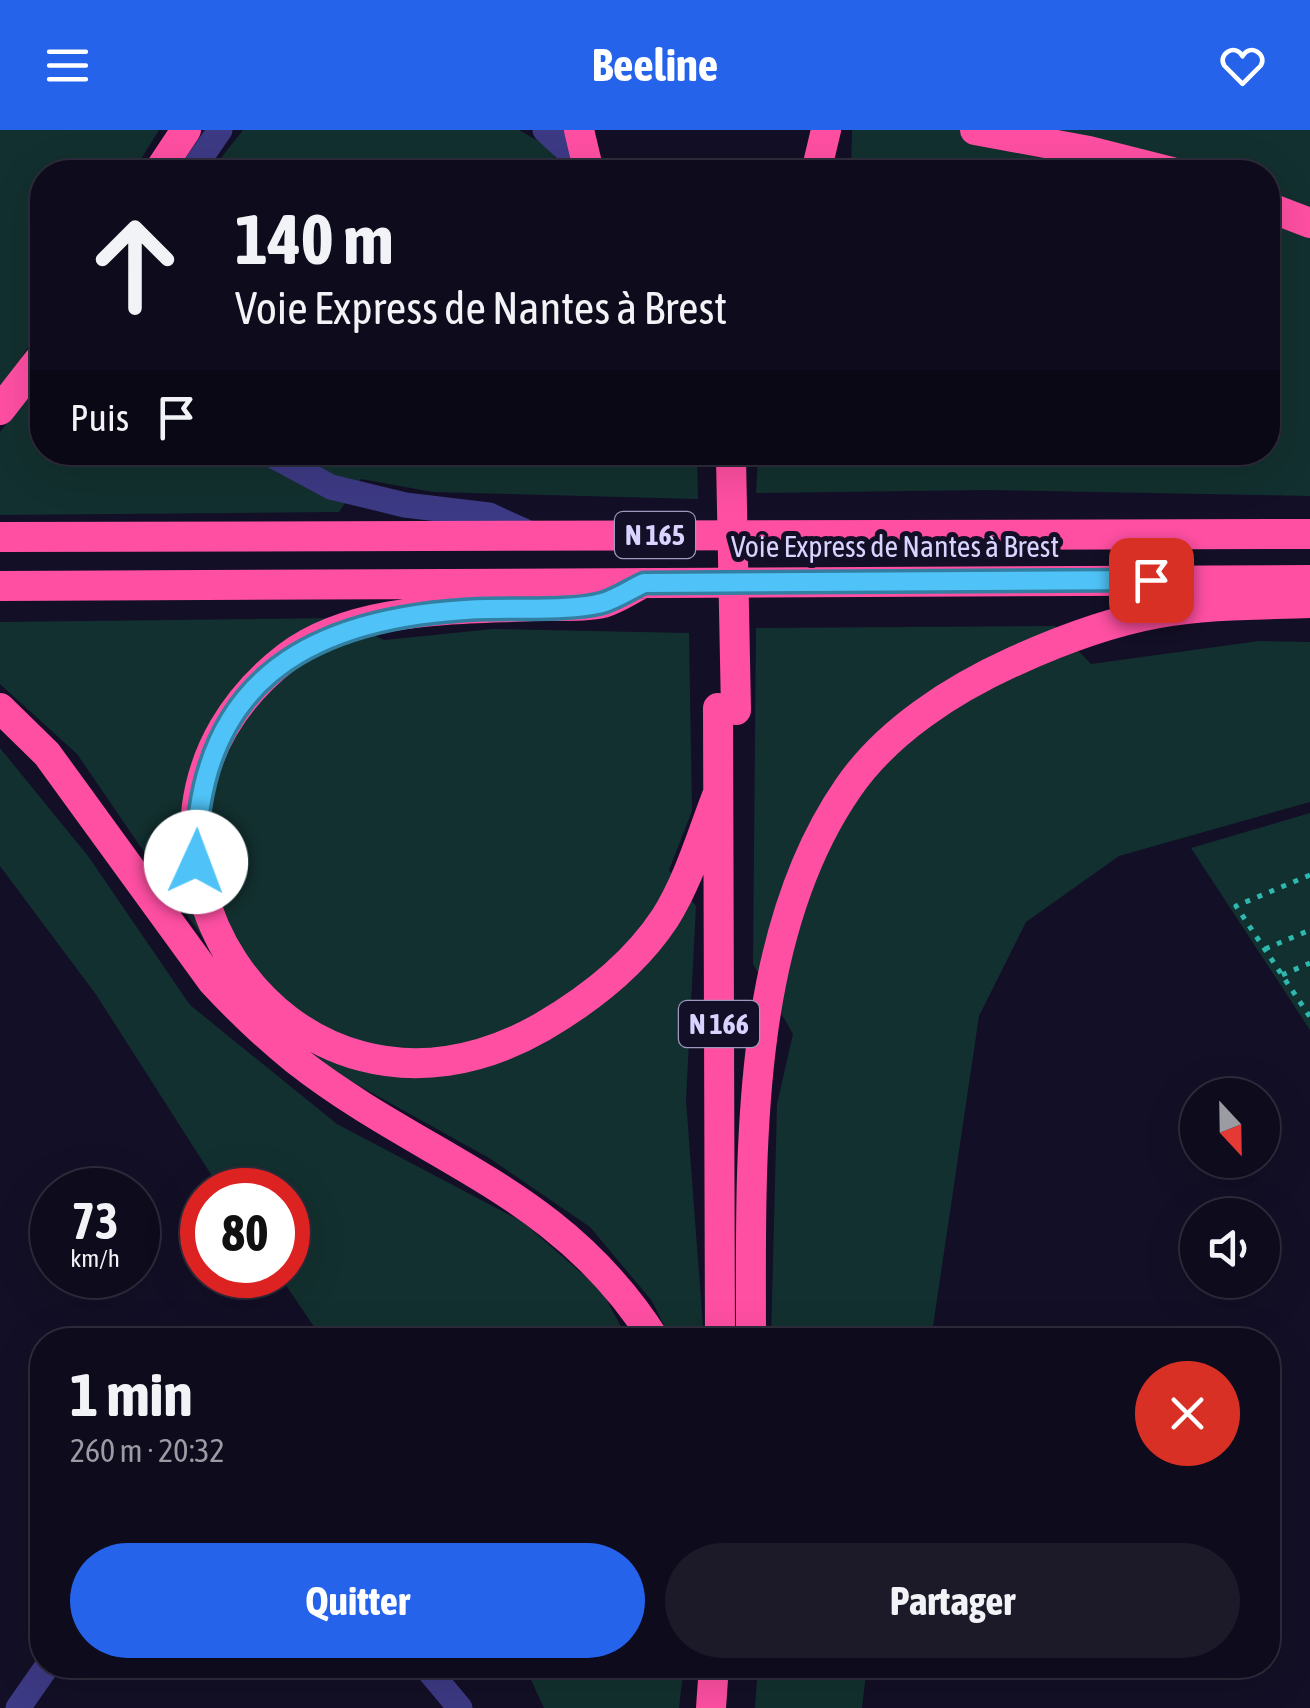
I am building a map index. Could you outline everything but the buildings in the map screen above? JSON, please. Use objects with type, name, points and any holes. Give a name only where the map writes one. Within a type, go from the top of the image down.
[{"type":"highway","points":[[166,160],[186,130]]},
{"type":"highway","points":[[579,130],[586,160]]},
{"type":"highway","points":[[819,160],[826,130]]},
{"type":"highway","points":[[975,130],[1124,160]]},
{"type":"highway","points":[[1280,212],[1310,223]]},
{"type":"highway","points":[[0,410],[30,371]]},
{"type":"highway","name":"N 166","points":[[724,465],[737,1328]]},
{"type":"highway","name":"Voie Express de Nantes à Brest","points":[[0,538],[1310,534]]},
{"type":"highway","name":"Voie Express de Nantes à Brest","points":[[0,586],[1310,580]]},
{"type":"highway","points":[[644,583],[602,603],[462,610],[378,621],[326,636],[290,656],[237,710],[200,792],[196,862],[208,910],[225,950],[245,980],[310,1037],[342,1053],[389,1065],[452,1063],[516,1042],[548,1024],[578,1006],[632,958],[666,916],[718,793]]},
{"type":"highway","points":[[751,1328],[751,1195],[761,1066],[775,967],[802,871],[849,786],[933,706],[988,674],[1093,629],[1160,613],[1310,603]]},
{"type":"highway","points":[[0,708],[46,754],[212,981],[244,1014],[298,1061],[537,1210],[578,1245],[620,1290],[647,1328]]},
{"type":"highway","name":"N 166","points":[[720,1328],[718,793],[727,709]]},
{"type":"highway","points":[[710,1708],[715,1678]]},
{"type":"highway","points":[[720,1678],[728,1708]]},
{"type":"street","points":[[199,160],[220,130]]},
{"type":"street","points":[[545,130],[577,160]]},
{"type":"street","points":[[290,465],[331,487],[405,505],[489,515],[533,535]]},
{"type":"street","points":[[18,1708],[39,1678]]},
{"type":"street","points":[[435,1678],[460,1708]]},
{"type":"path","points":[[1310,876],[1236,906],[1310,1017]]},
{"type":"path","points":[[1264,949],[1310,930]]},
{"type":"path","points":[[1282,975],[1310,963]]},
{"type":"green space","points":[[0,130],[159,130],[140,160],[30,160],[30,343],[0,394]]},
{"type":"green space","points":[[243,130],[519,130],[549,147],[556,160],[219,160]]},
{"type":"green space","points":[[852,130],[1310,130],[1310,496],[986,490],[756,493],[757,465],[1280,465],[1280,160],[851,160]]},
{"type":"green space","points":[[30,394],[30,465],[697,465],[698,499],[433,492],[361,479],[339,512],[0,515],[0,432]]},
{"type":"green space","points":[[338,618],[384,640],[493,629],[689,633],[692,811],[669,870],[696,906],[686,1100],[703,1328],[665,1328],[652,1301],[590,1227],[489,1158],[336,1073],[238,989],[77,754],[0,684],[0,622]]},
{"type":"green space","points":[[1055,626],[1091,664],[1259,641],[1310,642],[1310,802],[1119,856],[1026,922],[979,1016],[933,1328],[771,1328],[777,1104],[793,1034],[753,964],[756,628]]},
{"type":"green space","points":[[0,748],[88,856],[190,1005],[337,1124],[523,1222],[602,1291],[622,1328],[315,1328],[295,1298],[310,1298],[310,1168],[207,1168],[97,996],[0,866]]},
{"type":"green space","points":[[1310,813],[1310,1030],[1191,848]]},
{"type":"green space","points":[[530,1678],[682,1678],[679,1708],[544,1708]]},
{"type":"green space","points":[[757,1678],[865,1678],[862,1708],[755,1708]]},
{"type":"route","points":[[196,862],[200,792],[216,748],[237,710],[256,685],[290,656],[326,636],[364,624],[462,610],[602,603],[644,583],[1151,580]]}]
